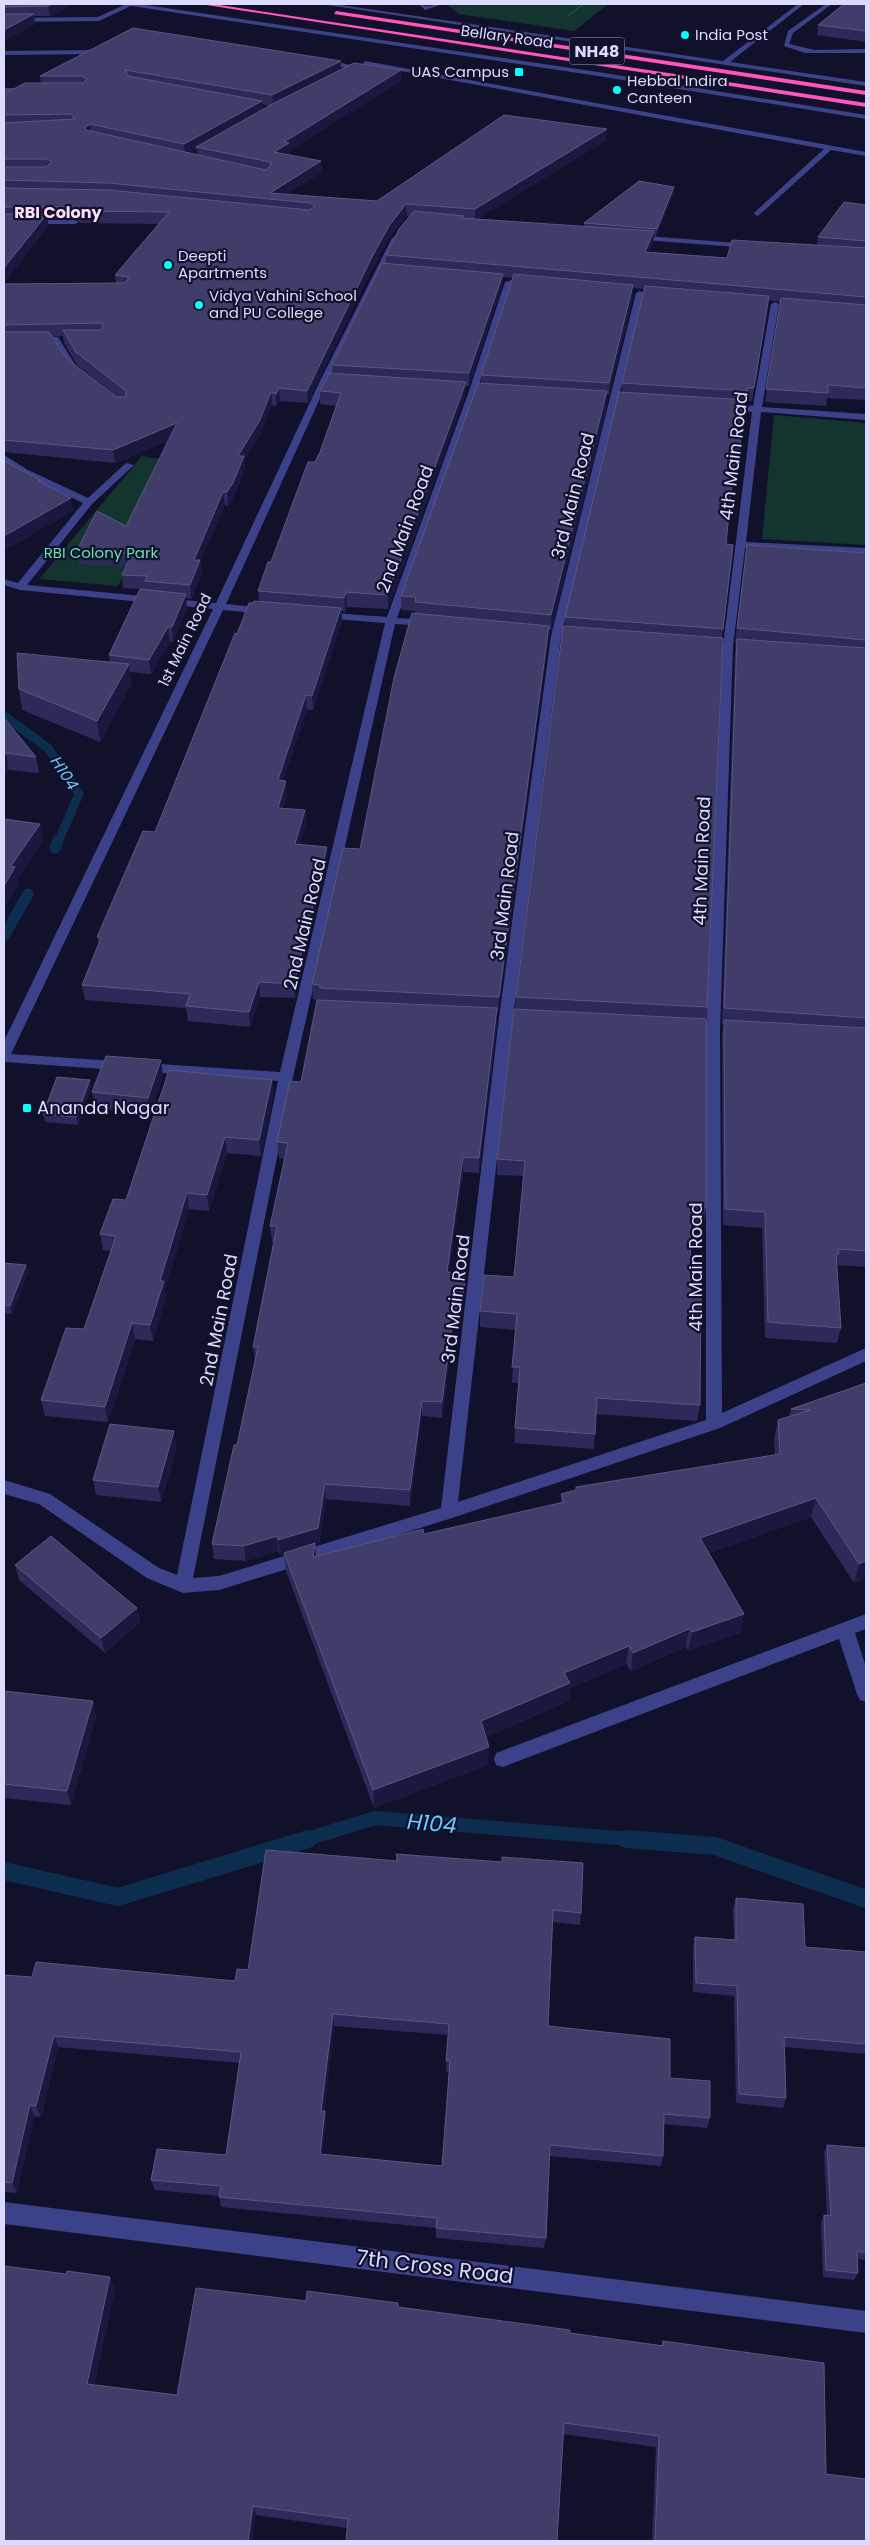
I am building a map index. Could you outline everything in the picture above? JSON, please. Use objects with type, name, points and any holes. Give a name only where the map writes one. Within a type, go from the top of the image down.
[{"type":"highway","name":"Bellary Road","points":[[204,4],[866,104]]},
{"type":"highway","name":"Bellary Road","points":[[338,6],[324,12],[866,93]]},
{"type":"street","points":[[4,20],[99,19],[129,4],[477,56],[497,66],[569,76],[620,78],[866,117]]},
{"type":"street","points":[[324,4],[866,84]]},
{"type":"street","points":[[409,16],[424,6],[440,4]]},
{"type":"street","points":[[726,62],[801,4]]},
{"type":"street","points":[[829,4],[790,32],[786,45],[795,50],[816,52],[866,51]]},
{"type":"street","points":[[393,50],[402,45]]},
{"type":"street","points":[[4,53],[100,52]]},
{"type":"street","points":[[340,76],[375,58]]},
{"type":"street","points":[[317,60],[356,68]]},
{"type":"street","points":[[365,63],[866,154]]},
{"type":"street","points":[[4,90],[43,90]]},
{"type":"street","points":[[758,214],[829,148]]},
{"type":"street","points":[[4,222],[75,222]]},
{"type":"street","name":"1st Main Road","points":[[4,1054],[329,381],[378,270],[397,235]]},
{"type":"street","points":[[630,236],[759,247]]},
{"type":"street","points":[[378,270],[387,271]]},
{"type":"street","name":"2nd Main Road","points":[[183,1586],[286,1077],[308,1009],[391,620],[509,282]]},
{"type":"street","name":"3rd Main Road","points":[[448,1512],[507,1018],[556,636],[640,293]]},
{"type":"street","name":"4th Main Road","points":[[714,1424],[713,1030],[728,646],[758,409],[775,304]]},
{"type":"street","points":[[4,341],[59,339],[73,368],[88,380]]},
{"type":"street","points":[[719,407],[866,417]]},
{"type":"street","points":[[4,458],[25,472],[89,502]]},
{"type":"street","points":[[20,587],[89,502],[129,464]]},
{"type":"street","points":[[741,544],[866,551]]},
{"type":"street","points":[[4,582],[20,587],[276,611]]},
{"type":"street","points":[[315,614],[440,624]]},
{"type":"street","points":[[4,1058],[286,1077]]},
{"type":"street","points":[[4,1487],[44,1499],[153,1573],[183,1586],[219,1583],[448,1512],[714,1424],[866,1354]]},
{"type":"street","points":[[503,1759],[866,1621]]},
{"type":"street","points":[[845,1629],[866,1694]]},
{"type":"street","name":"7th Cross Road","points":[[4,2213],[866,2322]]},
{"type":"green space","points":[[608,4],[574,31],[459,14],[447,5]]},
{"type":"green space","points":[[774,415],[866,423],[866,545],[762,539]]},
{"type":"green space","name":"RBI Colony Park","points":[[142,456],[169,461],[132,563],[118,586],[39,579]]},
{"type":"building","points":[[4,4],[52,4],[48,6],[4,7]]},
{"type":"building","points":[[844,4],[866,4],[866,31],[818,25]]},
{"type":"building","points":[[4,14],[34,14],[4,30]]},
{"type":"building","points":[[133,28],[341,61],[272,95],[125,70],[128,76],[262,101],[184,144],[90,124],[85,128],[86,130],[266,170],[271,165],[270,162],[196,147],[276,102],[354,63],[401,70],[284,142],[289,143],[274,152],[321,161],[270,193],[377,201],[504,115],[607,129],[475,209],[406,204],[389,226],[372,257],[307,391],[279,388],[276,394],[271,392],[260,420],[238,456],[244,456],[233,483],[227,492],[223,492],[194,560],[200,560],[190,585],[145,581],[147,576],[122,575],[132,554],[77,550],[97,511],[126,526],[177,423],[113,450],[4,440],[4,332],[49,332],[67,359],[117,397],[126,397],[126,391],[76,352],[63,330],[102,330],[103,323],[4,325],[4,284],[124,283],[128,280],[128,277],[115,275],[169,212],[79,211],[74,207],[4,207],[4,188],[108,190],[309,210],[315,207],[310,203],[108,183],[4,180],[4,167],[46,167],[52,162],[47,159],[4,159],[4,123],[75,119],[71,114],[4,115],[4,94],[25,83],[83,83],[87,79],[82,76],[40,76]]},
{"type":"building","points":[[639,181],[674,187],[657,229],[584,223]]},
{"type":"building","points":[[844,202],[866,205],[866,241],[818,237]]},
{"type":"building","points":[[414,211],[464,216],[460,218],[654,231],[645,252],[727,258],[732,240],[866,248],[866,297],[386,255],[399,229]]},
{"type":"building","points":[[4,214],[47,214],[4,268]]},
{"type":"building","points":[[382,263],[503,274],[469,373],[332,365]]},
{"type":"building","points":[[514,274],[633,285],[609,383],[481,375]]},
{"type":"building","points":[[645,286],[769,296],[754,388],[747,388],[747,391],[622,383]]},
{"type":"building","points":[[781,298],[866,305],[866,388],[828,385],[828,393],[766,389]]},
{"type":"building","points":[[329,373],[466,382],[388,595],[346,592],[344,598],[258,591],[268,562],[271,562],[308,462],[315,462],[320,452],[341,393],[320,391]]},
{"type":"building","points":[[478,383],[607,391],[551,615],[415,602],[416,597],[401,596]]},
{"type":"building","points":[[619,392],[745,400],[738,462],[734,461],[726,544],[733,545],[723,629],[565,617]]},
{"type":"building","points":[[4,461],[41,480],[38,481],[71,498],[4,536]]},
{"type":"building","points":[[747,545],[866,553],[866,640],[737,628]]},
{"type":"building","points":[[140,589],[186,594],[172,627],[168,627],[149,660],[109,655]]},
{"type":"building","points":[[254,601],[341,608],[312,696],[306,695],[278,780],[286,781],[278,808],[305,810],[295,844],[327,847],[294,984],[259,982],[249,1012],[186,1006],[190,994],[82,985],[101,938],[97,937],[143,831],[155,832],[235,633],[237,634],[249,603]]},
{"type":"building","points":[[412,613],[549,626],[499,997],[320,988],[320,985],[312,984],[343,848],[360,849],[394,678]]},
{"type":"building","points":[[563,626],[723,638],[707,1007],[516,997]]},
{"type":"building","points":[[737,639],[866,648],[866,1018],[724,1008]]},
{"type":"building","points":[[17,653],[129,664],[97,721],[19,689]]},
{"type":"building","points":[[4,718],[36,757],[6,753],[4,756]]},
{"type":"building","points":[[4,819],[40,824],[11,866],[15,867],[4,886]]},
{"type":"building","points":[[317,1000],[497,1008],[479,1158],[463,1157],[447,1272],[466,1273],[461,1310],[454,1309],[442,1402],[422,1401],[410,1490],[325,1484],[318,1528],[278,1540],[277,1536],[244,1546],[212,1544],[234,1445],[237,1445],[258,1347],[253,1347],[277,1226],[270,1226],[288,1143],[277,1142],[290,1081],[301,1082]]},
{"type":"building","points":[[514,1009],[706,1019],[706,1208],[691,1207],[690,1291],[701,1291],[700,1405],[597,1398],[595,1434],[515,1428],[520,1367],[512,1367],[517,1314],[480,1311],[484,1275],[514,1277],[525,1161],[497,1159]]},
{"type":"building","points":[[724,1020],[866,1028],[866,1251],[838,1249],[839,1254],[836,1254],[841,1328],[768,1322],[765,1212],[725,1209]]},
{"type":"building","points":[[106,1056],[161,1060],[148,1098],[92,1092]]},
{"type":"building","points":[[169,1070],[272,1080],[259,1140],[225,1137],[207,1195],[187,1193],[160,1281],[164,1281],[150,1325],[132,1323],[105,1407],[41,1400],[66,1328],[84,1329],[116,1236],[100,1234],[113,1199],[126,1200]]},
{"type":"building","points":[[57,1077],[90,1080],[76,1117],[43,1114]]},
{"type":"building","points":[[4,1263],[26,1265],[10,1306],[4,1305]]},
{"type":"building","points":[[866,1383],[866,1561],[859,1564],[816,1498],[700,1538],[744,1614],[692,1632],[689,1629],[633,1653],[629,1646],[564,1673],[570,1683],[481,1721],[489,1747],[373,1790],[284,1553],[315,1543],[313,1557],[423,1529],[424,1534],[564,1502],[561,1494],[576,1490],[576,1487],[780,1454],[778,1420],[810,1410],[791,1409]]},
{"type":"building","points":[[110,1424],[174,1431],[158,1487],[93,1480]]},
{"type":"building","points":[[51,1536],[137,1608],[101,1638],[15,1565]]},
{"type":"building","points":[[4,1691],[93,1701],[67,1791],[4,1784]]},
{"type":"building","points":[[266,1850],[398,1861],[396,1854],[502,1862],[502,1857],[583,1863],[581,1913],[553,1910],[548,2026],[670,2039],[670,2078],[710,2081],[710,2118],[664,2114],[663,2156],[550,2145],[546,2238],[436,2228],[437,2218],[219,2197],[221,2186],[151,2180],[157,2149],[226,2155],[241,2052],[54,2036],[36,2106],[30,2105],[12,2183],[4,2182],[4,1975],[32,1977],[36,1962],[235,1981],[237,1969],[248,1970]],"holes":[[[333,2014],[449,2024],[446,2061],[450,2061],[442,2166],[320,2154],[325,2111],[321,2111]]]},
{"type":"building","points":[[736,1898],[803,1904],[805,1947],[866,1952],[866,2044],[784,2037],[786,2098],[739,2094],[737,1986],[696,1983],[695,1937],[736,1940]]},
{"type":"building","points":[[827,2145],[866,2148],[866,2252],[857,2252],[858,2273],[826,2270],[824,2215],[831,2216]]},
{"type":"building","points":[[4,2266],[66,2274],[67,2271],[110,2277],[87,2384],[177,2395],[196,2288],[306,2301],[307,2291],[398,2303],[398,2307],[570,2330],[570,2333],[663,2346],[663,2341],[824,2363],[826,2474],[866,2479],[866,2541],[655,2541],[659,2436],[564,2423],[557,2541],[346,2541],[348,2519],[253,2506],[248,2541],[4,2541]]},
{"type":"waterway","name":"H104","points":[[4,716],[48,748],[79,794],[58,842]]},
{"type":"waterway","name":"H104","points":[[55,848],[58,840]]},
{"type":"waterway","name":"H104","points":[[4,936],[28,894]]},
{"type":"waterway","name":"H104","points":[[304,1840],[375,1818],[642,1840]]},
{"type":"waterway","name":"H104","points":[[4,1871],[118,1897],[308,1839]]},
{"type":"waterway","name":"H104","points":[[626,1839],[715,1846],[866,1899]]},
{"type":"place","name":"India Post","points":[[685,35]]},
{"type":"place","name":"UAS Campus","points":[[519,72]]},
{"type":"place","name":"Hebbal Indira Canteen","points":[[617,90]]},
{"type":"place","name":"Deepti Apartments","points":[[168,265]]},
{"type":"place","name":"Vidya Vahini School and PU College","points":[[199,305]]},
{"type":"place","name":"Ananda Nagar","points":[[27,1108]]},
{"type":"district","name":"RBI Colony","points":[[58,212]]}]
